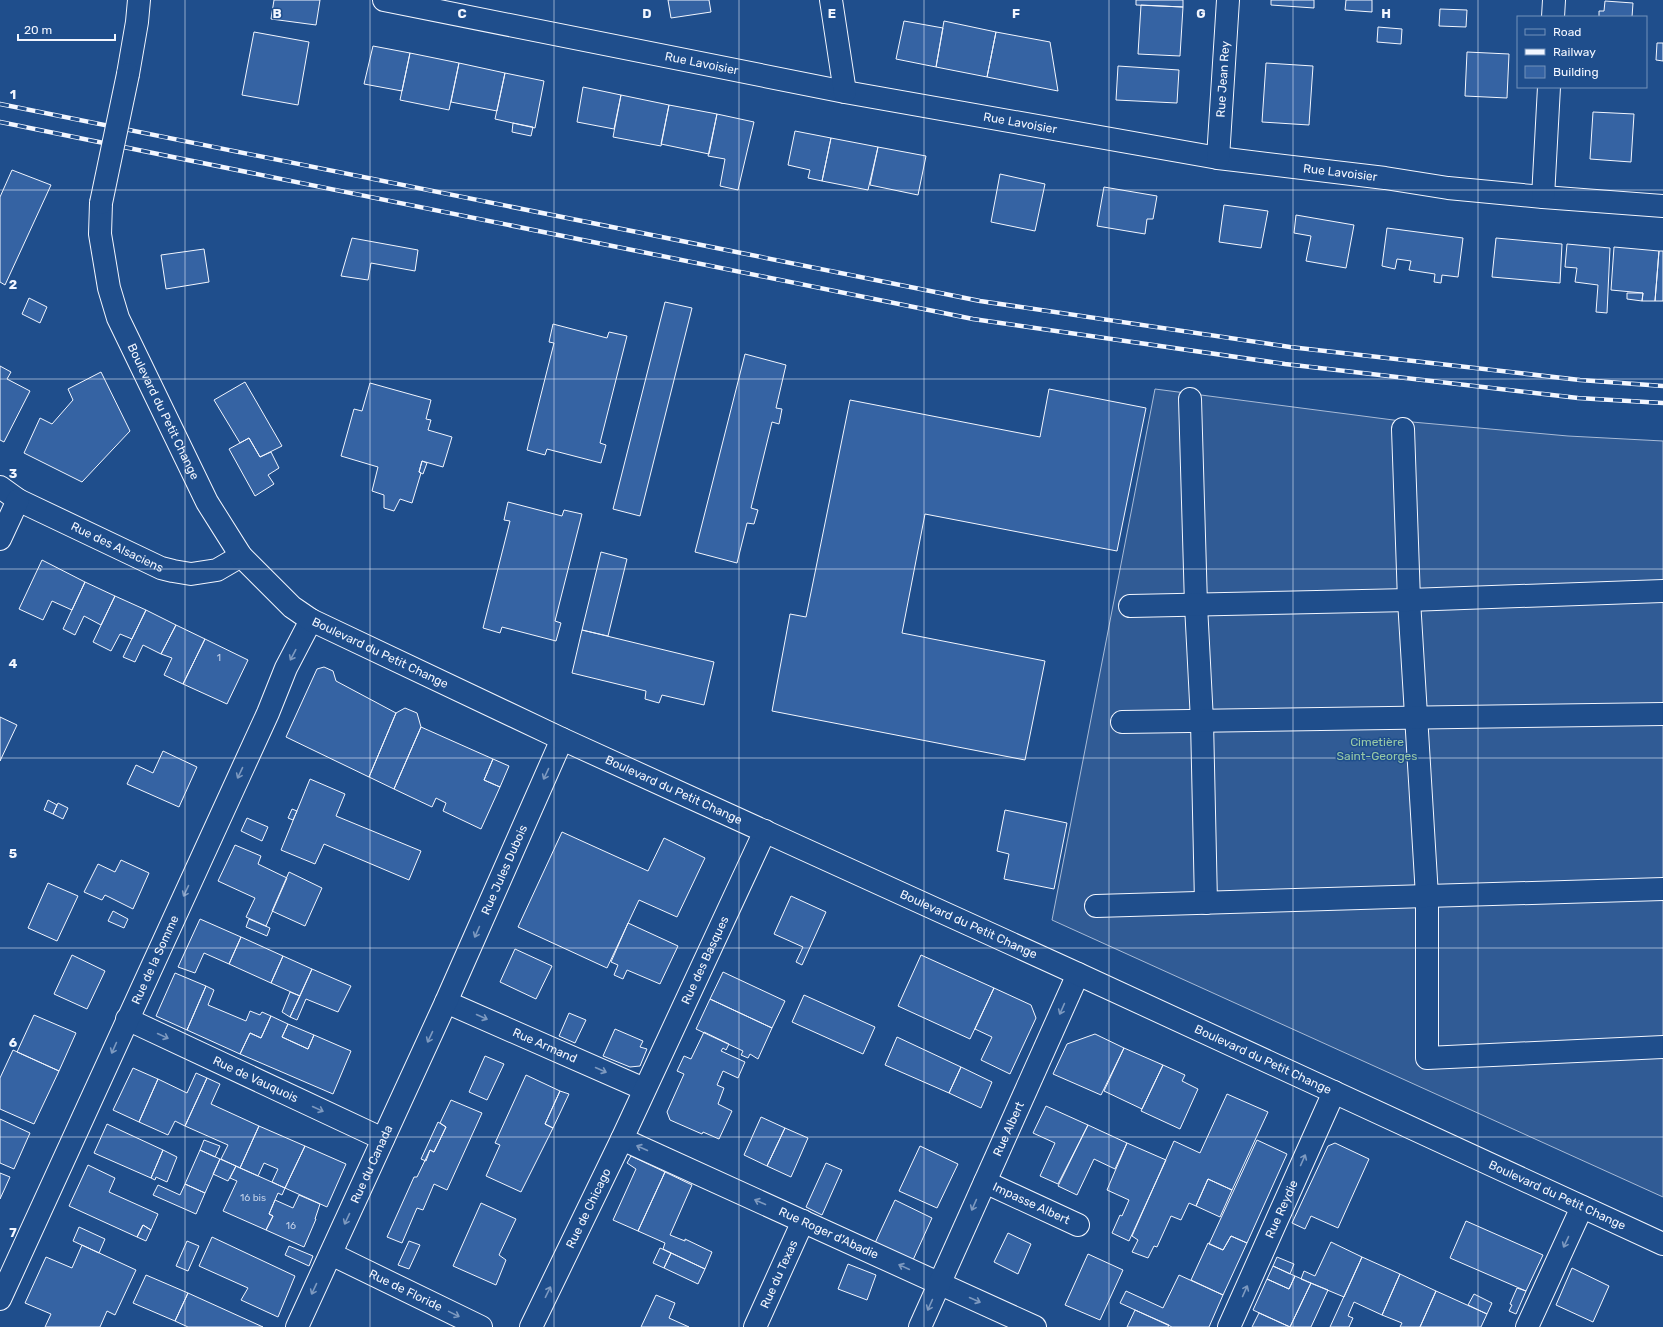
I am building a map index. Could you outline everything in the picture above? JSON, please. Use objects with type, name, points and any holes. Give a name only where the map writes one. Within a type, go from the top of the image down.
[{"type":"street","name":"Boulevard du Petit Change","points":[[139,0],[133,51],[101,203],[100,234],[109,288],[118,318],[207,502],[240,556],[292,607],[311,620],[562,739],[1078,974],[1663,1244]]},
{"type":"street","name":"Rue Lavoisier","points":[[384,0],[845,92],[1218,158],[1384,178],[1448,188],[1663,206]]},
{"type":"street","points":[[831,0],[845,92]]},
{"type":"street","name":"Rue Jean Rey","points":[[1218,158],[1228,0]]},
{"type":"street","points":[[1553,16],[1554,0]]},
{"type":"street","points":[[1543,197],[1549,88]]},
{"type":"street","points":[[1190,399],[1196,605],[1202,721],[1206,903]]},
{"type":"street","points":[[1403,429],[1410,600],[1427,896],[1427,1058],[1663,1047]]},
{"type":"street","name":"Rue des Alsaciens","points":[[0,487],[18,500],[162,568],[191,574],[217,570],[240,556]]},
{"type":"street","points":[[0,539],[18,500]]},
{"type":"street","points":[[1130,606],[1410,600],[1663,591]]},
{"type":"street","name":"Rue de la Somme","points":[[0,1299],[268,713],[286,668],[311,620]]},
{"type":"street","points":[[1122,722],[1663,714]]},
{"type":"street","name":"Rue Jules Dubois","points":[[446,1002],[562,739]]},
{"type":"street","name":"Rue des Basques","points":[[644,1089],[765,831]]},
{"type":"street","points":[[1096,906],[1663,889]]},
{"type":"street","name":"Rue Albert","points":[[920,1327],[1078,974]]},
{"type":"street","name":"Rue Armand","points":[[446,1002],[644,1089]]},
{"type":"street","name":"Rue du Canada","points":[[297,1327],[446,1002]]},
{"type":"street","name":"Rue de Vauquois","points":[[127,1019],[383,1139]]},
{"type":"street","name":"Rue de Chicago","points":[[531,1327],[622,1139],[644,1089]]},
{"type":"street","name":"Rue Reydie","points":[[1229,1327],[1334,1092]]},
{"type":"street","name":"Rue Roger d'Abadie","points":[[622,1139],[1035,1327]]},
{"type":"street","name":"Impasse Albert","points":[[985,1182],[1078,1225]]},
{"type":"street","points":[[1527,1327],[1582,1207]]},
{"type":"street","name":"Rue du Texas","points":[[755,1327],[803,1221]]},
{"type":"street","name":"Rue de Floride","points":[[330,1254],[481,1327]]},
{"type":"shaded area","name":"Cimetière Saint-Georges","points":[[1155,389],[1401,421],[1568,436],[1663,441],[1663,1197],[1052,920]]},
{"type":"building","points":[[274,0],[320,0],[316,25],[271,19]]},
{"type":"building","points":[[668,0],[709,0],[711,12],[671,18]]},
{"type":"building","points":[[1136,0],[1183,0],[1183,7],[1136,5]]},
{"type":"building","points":[[1271,0],[1314,0],[1314,8],[1271,5]]},
{"type":"building","points":[[1346,0],[1372,0],[1372,12],[1345,10]]},
{"type":"building","points":[[1605,1],[1633,3],[1632,16],[1599,16],[1599,11],[1604,11]]},
{"type":"building","points":[[1141,5],[1183,7],[1180,56],[1138,54]]},
{"type":"building","points":[[1440,9],[1467,10],[1466,27],[1439,26]]},
{"type":"building","points":[[904,21],[943,28],[936,67],[896,59]]},
{"type":"building","points":[[944,21],[996,32],[987,77],[936,67]]},
{"type":"building","points":[[1378,27],[1402,29],[1401,44],[1377,42]]},
{"type":"building","points":[[254,32],[309,42],[298,105],[242,95]]},
{"type":"building","points":[[996,32],[1050,42],[1058,91],[987,77]]},
{"type":"building","points":[[1657,43],[1663,43],[1663,61],[1656,60]]},
{"type":"building","points":[[373,46],[410,53],[402,91],[364,84]]},
{"type":"building","points":[[1467,52],[1509,54],[1507,98],[1465,96]]},
{"type":"building","points":[[410,53],[459,63],[449,110],[400,100]]},
{"type":"building","points":[[459,63],[505,73],[497,111],[451,102]]},
{"type":"building","points":[[1266,63],[1313,66],[1309,125],[1262,122]]},
{"type":"building","points":[[1118,66],[1179,70],[1177,103],[1116,100]]},
{"type":"building","points":[[505,73],[544,81],[535,128],[495,119]]},
{"type":"building","points":[[583,87],[621,95],[614,129],[577,122]]},
{"type":"building","points":[[621,95],[669,105],[661,146],[613,137]]},
{"type":"building","points":[[669,105],[717,114],[709,154],[661,144]]},
{"type":"building","points":[[1593,112],[1634,114],[1631,162],[1590,159]]},
{"type":"building","points":[[717,114],[754,122],[738,190],[720,186],[725,159],[708,156]]},
{"type":"building","points":[[513,123],[533,127],[531,136],[512,132]]},
{"type":"building","points":[[795,131],[831,138],[822,181],[808,178],[810,170],[788,165]]},
{"type":"building","points":[[831,138],[878,147],[868,190],[822,181]]},
{"type":"building","points":[[878,147],[926,156],[918,195],[870,185]]},
{"type":"building","points":[[12,170],[51,185],[5,285],[0,282],[0,197]]},
{"type":"building","points":[[1000,174],[1045,184],[1035,231],[991,222]]},
{"type":"building","points":[[1104,187],[1157,196],[1153,219],[1147,219],[1145,234],[1097,226]]},
{"type":"building","points":[[1224,205],[1268,211],[1261,248],[1219,242]]},
{"type":"building","points":[[1296,215],[1354,225],[1346,268],[1306,261],[1311,236],[1294,233]]},
{"type":"building","points":[[1387,228],[1463,238],[1458,277],[1442,275],[1441,283],[1434,282],[1435,274],[1409,270],[1411,261],[1397,259],[1395,269],[1382,266]]},
{"type":"building","points":[[352,238],[418,250],[415,271],[371,263],[368,280],[341,276]]},
{"type":"building","points":[[1496,238],[1562,244],[1560,283],[1492,277]]},
{"type":"building","points":[[1567,244],[1610,248],[1607,313],[1596,312],[1598,285],[1575,282],[1577,268],[1565,267]]},
{"type":"building","points":[[1614,247],[1659,251],[1655,301],[1642,301],[1643,293],[1611,290]]},
{"type":"building","points":[[204,249],[209,282],[166,289],[161,255]]},
{"type":"building","points":[[1659,251],[1663,251],[1663,301],[1655,301]]},
{"type":"building","points":[[1627,293],[1643,293],[1642,301],[1627,299]]},
{"type":"building","points":[[29,298],[47,307],[40,323],[22,314]]},
{"type":"building","points":[[665,302],[692,308],[640,516],[613,509]]},
{"type":"building","points":[[553,324],[607,338],[609,332],[627,336],[600,443],[606,445],[601,463],[547,449],[545,455],[527,450],[554,343],[549,342]]},
{"type":"building","points":[[745,354],[786,365],[776,408],[782,409],[779,424],[772,422],[751,508],[758,510],[754,524],[747,523],[737,563],[695,552]]},
{"type":"building","points":[[0,366],[11,372],[7,379],[30,391],[4,442],[0,440]]},
{"type":"building","points":[[101,372],[130,431],[82,482],[24,453],[40,418],[52,424],[73,400],[68,389]]},
{"type":"building","points":[[245,382],[282,446],[260,457],[249,438],[240,443],[214,400]]},
{"type":"building","points":[[370,383],[431,400],[426,419],[431,420],[428,430],[452,437],[443,467],[422,461],[419,472],[421,473],[412,503],[400,499],[394,511],[384,508],[384,495],[372,491],[378,467],[341,456],[354,409],[362,411]]},
{"type":"building","points":[[1049,389],[1146,408],[1117,551],[925,514],[902,633],[1045,661],[1025,760],[772,711],[790,614],[806,617],[850,400],[1040,437]]},
{"type":"building","points":[[249,438],[260,457],[271,452],[279,468],[268,475],[274,484],[255,496],[229,449]]},
{"type":"building","points":[[422,461],[427,463],[423,474],[419,472]]},
{"type":"building","points":[[508,502],[562,516],[564,510],[582,514],[555,621],[561,623],[556,641],[502,627],[500,633],[483,628],[510,521],[504,520]]},
{"type":"building","points":[[601,552],[627,559],[608,636],[582,630]]},
{"type":"building","points":[[42,560],[85,582],[72,610],[52,601],[43,620],[19,609]]},
{"type":"building","points":[[85,582],[115,596],[101,625],[84,616],[75,635],[63,629]]},
{"type":"building","points":[[115,596],[146,610],[132,639],[120,634],[111,651],[93,642]]},
{"type":"building","points":[[146,610],[176,625],[161,654],[143,645],[135,662],[123,657]]},
{"type":"building","points":[[176,625],[205,639],[183,684],[164,675],[172,658],[161,654]]},
{"type":"building","points":[[582,630],[714,662],[704,705],[662,695],[659,703],[645,699],[646,691],[572,673]]},
{"type":"building","points":[[205,639],[248,660],[227,704],[183,684]]},
{"type":"building","points":[[324,667],[333,671],[336,681],[396,713],[369,777],[286,737],[317,669]]},
{"type":"building","points":[[405,708],[417,713],[421,727],[394,789],[369,777],[396,713]]},
{"type":"building","points":[[0,717],[17,725],[0,761]]},
{"type":"building","points":[[421,727],[493,759],[484,780],[500,787],[481,829],[443,811],[446,803],[436,798],[432,807],[394,789]]},
{"type":"building","points":[[163,751],[197,767],[179,807],[127,784],[136,765],[153,773]]},
{"type":"building","points":[[493,759],[509,766],[500,787],[484,780]]},
{"type":"building","points":[[310,779],[345,794],[336,816],[421,851],[409,880],[324,844],[315,864],[281,850]]},
{"type":"building","points":[[48,800],[57,805],[53,814],[44,810]]},
{"type":"building","points":[[58,803],[68,808],[63,819],[53,814]]},
{"type":"building","points":[[292,809],[297,811],[293,820],[288,818]]},
{"type":"building","points":[[1005,810],[1067,823],[1054,889],[1004,879],[1009,854],[997,851]]},
{"type":"building","points":[[247,818],[268,827],[262,841],[241,831]]},
{"type":"building","points":[[562,832],[648,871],[664,838],[705,858],[677,917],[639,900],[607,968],[518,927]]},
{"type":"building","points":[[235,845],[261,856],[258,864],[287,878],[266,926],[246,917],[255,898],[218,881]]},
{"type":"building","points":[[121,860],[149,873],[133,909],[105,895],[102,900],[84,892],[98,864],[115,872]]},
{"type":"building","points":[[289,872],[322,888],[305,926],[272,911]]},
{"type":"building","points":[[48,883],[78,896],[57,941],[28,928]]},
{"type":"building","points":[[791,896],[826,912],[802,965],[796,962],[803,947],[774,934]]},
{"type":"building","points":[[113,911],[128,919],[124,928],[108,921]]},
{"type":"building","points":[[200,919],[241,937],[229,964],[204,953],[195,973],[178,967]]},
{"type":"building","points":[[249,919],[270,928],[267,936],[246,927]]},
{"type":"building","points":[[628,923],[678,946],[660,984],[627,970],[623,979],[614,975],[618,965],[611,962]]},
{"type":"building","points":[[241,937],[283,956],[271,983],[229,964]]},
{"type":"building","points":[[515,949],[552,966],[536,999],[500,982]]},
{"type":"building","points":[[72,955],[105,971],[87,1009],[54,994]]},
{"type":"building","points":[[921,955],[994,988],[970,1039],[898,1006]]},
{"type":"building","points":[[283,956],[312,969],[300,996],[271,983]]},
{"type":"building","points":[[312,969],[351,986],[338,1012],[306,999],[297,1020],[290,1017]]},
{"type":"building","points":[[723,972],[785,1001],[772,1028],[710,999]]},
{"type":"building","points":[[175,973],[206,986],[187,1030],[156,1016]]},
{"type":"building","points":[[206,986],[214,990],[208,1005],[246,1021],[250,1011],[260,1015],[262,1012],[271,1016],[261,1038],[250,1033],[240,1054],[187,1030]]},
{"type":"building","points":[[994,988],[1031,1005],[1036,1018],[1010,1074],[981,1060],[992,1037],[975,1029]]},
{"type":"building","points":[[290,992],[300,996],[290,1017],[282,1012]]},
{"type":"building","points":[[804,995],[875,1027],[863,1054],[792,1022]]},
{"type":"building","points":[[710,999],[772,1028],[758,1059],[750,1054],[748,1058],[741,1055],[743,1051],[696,1029]]},
{"type":"building","points":[[569,1013],[586,1020],[575,1043],[559,1036]]},
{"type":"building","points":[[34,1015],[76,1033],[59,1071],[17,1052]]},
{"type":"building","points":[[271,1016],[288,1024],[282,1037],[308,1049],[314,1035],[351,1051],[333,1094],[240,1054],[250,1033],[261,1038]]},
{"type":"building","points":[[288,1024],[314,1035],[308,1049],[282,1037]]},
{"type":"building","points":[[615,1029],[643,1041],[640,1047],[647,1049],[640,1066],[630,1067],[603,1056]]},
{"type":"building","points":[[704,1032],[729,1044],[726,1050],[723,1048],[721,1051],[745,1062],[738,1078],[723,1071],[717,1085],[724,1088],[718,1104],[732,1111],[719,1139],[703,1132],[702,1134],[670,1120],[667,1112],[684,1074],[677,1071],[684,1056],[691,1059]]},
{"type":"building","points":[[1095,1034],[1124,1048],[1101,1095],[1053,1074],[1067,1044]]},
{"type":"building","points":[[897,1037],[961,1067],[949,1093],[885,1065]]},
{"type":"building","points":[[1124,1048],[1163,1065],[1142,1109],[1104,1091]]},
{"type":"building","points":[[13,1050],[59,1071],[34,1124],[0,1109],[0,1078]]},
{"type":"building","points":[[485,1056],[504,1064],[487,1100],[469,1092]]},
{"type":"building","points":[[1163,1065],[1185,1075],[1182,1081],[1198,1089],[1180,1129],[1141,1111]]},
{"type":"building","points":[[961,1067],[992,1082],[981,1108],[949,1093]]},
{"type":"building","points":[[133,1068],[158,1079],[139,1122],[113,1110]]},
{"type":"building","points":[[196,1073],[207,1078],[185,1126],[175,1121],[168,1135],[139,1122],[158,1079],[187,1093]]},
{"type":"building","points":[[526,1075],[560,1091],[545,1124],[553,1128],[521,1192],[486,1176],[500,1145],[495,1143]]},
{"type":"building","points":[[207,1078],[220,1084],[211,1104],[259,1126],[240,1168],[221,1159],[228,1145],[185,1126]]},
{"type":"building","points":[[560,1091],[569,1094],[553,1128],[545,1124]]},
{"type":"building","points":[[1227,1094],[1268,1112],[1232,1190],[1208,1179],[1196,1206],[1189,1203],[1181,1220],[1171,1216],[1157,1247],[1154,1246],[1148,1258],[1132,1252],[1138,1240],[1132,1236],[1174,1141],[1200,1153]]},
{"type":"building","points":[[451,1100],[482,1113],[447,1190],[434,1184],[423,1210],[417,1208],[402,1243],[387,1237],[414,1177],[417,1177],[430,1150],[434,1152],[446,1127],[440,1123]]},
{"type":"building","points":[[1046,1106],[1088,1125],[1058,1184],[1040,1176],[1055,1143],[1033,1133]]},
{"type":"building","points":[[761,1117],[785,1128],[767,1166],[744,1155]]},
{"type":"building","points":[[0,1119],[30,1133],[14,1169],[0,1163]]},
{"type":"building","points":[[438,1122],[446,1127],[434,1152],[430,1150],[426,1161],[421,1159]]},
{"type":"building","points":[[107,1124],[163,1150],[151,1178],[94,1153]]},
{"type":"building","points":[[1088,1125],[1127,1143],[1115,1169],[1094,1159],[1077,1195],[1058,1186]]},
{"type":"building","points":[[259,1126],[305,1146],[285,1188],[272,1182],[278,1169],[264,1163],[258,1176],[240,1168]]},
{"type":"building","points":[[785,1128],[808,1138],[791,1177],[767,1166]]},
{"type":"building","points":[[204,1140],[220,1146],[215,1157],[200,1150]]},
{"type":"building","points":[[1257,1140],[1287,1154],[1247,1243],[1231,1236],[1223,1250],[1209,1244]]},
{"type":"building","points":[[1127,1143],[1166,1160],[1129,1241],[1112,1233],[1129,1200],[1107,1190]]},
{"type":"building","points":[[1335,1143],[1369,1159],[1338,1228],[1311,1216],[1305,1229],[1292,1223],[1328,1146]]},
{"type":"building","points":[[305,1146],[346,1164],[327,1207],[285,1188]]},
{"type":"building","points":[[920,1146],[958,1164],[937,1208],[899,1191]]},
{"type":"building","points":[[163,1150],[177,1157],[167,1182],[156,1177],[155,1180],[151,1178]]},
{"type":"building","points":[[200,1150],[220,1159],[205,1193],[185,1184]]},
{"type":"building","points":[[631,1156],[665,1172],[638,1231],[613,1220],[636,1169],[627,1163]]},
{"type":"building","points":[[220,1159],[236,1166],[228,1181],[213,1174]]},
{"type":"building","points":[[826,1163],[842,1170],[822,1215],[806,1207]]},
{"type":"building","points":[[88,1165],[115,1178],[109,1192],[158,1214],[151,1230],[143,1225],[137,1237],[69,1206]]},
{"type":"building","points":[[236,1166],[285,1188],[282,1195],[278,1193],[269,1214],[273,1216],[266,1230],[223,1211],[237,1181],[230,1178]]},
{"type":"building","points":[[665,1172],[692,1185],[670,1235],[685,1241],[685,1239],[712,1252],[705,1269],[663,1249],[665,1243],[638,1231]]},
{"type":"building","points":[[0,1173],[10,1177],[0,1199]]},
{"type":"building","points":[[1208,1179],[1232,1190],[1220,1217],[1196,1206]]},
{"type":"building","points":[[185,1184],[205,1193],[196,1214],[153,1195],[158,1185],[180,1195]]},
{"type":"building","points":[[299,1195],[320,1204],[316,1219],[304,1247],[266,1230],[273,1216],[269,1214],[275,1200],[293,1208]]},
{"type":"building","points":[[895,1200],[932,1218],[913,1260],[875,1243]]},
{"type":"building","points":[[481,1203],[516,1219],[499,1255],[506,1260],[496,1285],[453,1266]]},
{"type":"building","points":[[1466,1221],[1543,1255],[1526,1291],[1450,1258]]},
{"type":"building","points":[[143,1225],[151,1230],[146,1241],[137,1237]]},
{"type":"building","points":[[79,1227],[105,1239],[99,1253],[73,1241]]},
{"type":"building","points":[[1008,1233],[1031,1244],[1018,1274],[994,1262]]},
{"type":"building","points":[[1231,1236],[1247,1243],[1223,1295],[1191,1280],[1208,1243],[1223,1250]]},
{"type":"building","points":[[212,1237],[295,1276],[278,1317],[241,1300],[248,1288],[199,1266]]},
{"type":"building","points":[[187,1241],[199,1246],[188,1271],[176,1266]]},
{"type":"building","points":[[409,1241],[420,1245],[409,1269],[398,1265]]},
{"type":"building","points":[[1331,1242],[1362,1257],[1344,1297],[1301,1279],[1304,1271],[1315,1276]]},
{"type":"building","points":[[82,1245],[136,1270],[115,1315],[107,1311],[100,1327],[45,1327],[51,1314],[25,1303],[46,1257],[72,1268]]},
{"type":"building","points":[[289,1246],[313,1256],[309,1266],[285,1255]]},
{"type":"building","points":[[660,1248],[671,1253],[664,1268],[653,1263]]},
{"type":"building","points":[[671,1253],[705,1269],[698,1284],[664,1268]]},
{"type":"building","points":[[1088,1254],[1123,1270],[1100,1320],[1065,1305]]},
{"type":"building","points":[[1277,1257],[1294,1264],[1290,1274],[1273,1266]]},
{"type":"building","points":[[1362,1257],[1400,1274],[1382,1315],[1354,1302],[1348,1316],[1353,1318],[1349,1327],[1330,1327]]},
{"type":"building","points":[[848,1264],[876,1275],[867,1300],[838,1289]]},
{"type":"building","points":[[1273,1266],[1295,1276],[1289,1289],[1267,1279]]},
{"type":"building","points":[[1572,1268],[1609,1286],[1593,1322],[1556,1305]]},
{"type":"building","points":[[1400,1274],[1436,1291],[1420,1327],[1400,1327],[1402,1323],[1382,1315]]},
{"type":"building","points":[[146,1275],[188,1293],[175,1321],[133,1303]]},
{"type":"building","points":[[1179,1275],[1223,1295],[1209,1327],[1172,1327],[1120,1303],[1126,1291],[1163,1308]]},
{"type":"building","points":[[1295,1276],[1311,1283],[1290,1327],[1253,1310],[1267,1279],[1289,1289]]},
{"type":"building","points":[[1311,1283],[1328,1290],[1311,1327],[1290,1327]]},
{"type":"building","points":[[1517,1288],[1526,1291],[1516,1314],[1509,1311],[1512,1305],[1510,1304]]},
{"type":"building","points":[[1436,1291],[1487,1314],[1481,1327],[1420,1327]]},
{"type":"building","points":[[188,1293],[263,1327],[188,1327],[175,1321]]},
{"type":"building","points":[[1474,1294],[1492,1303],[1487,1314],[1468,1305]]},
{"type":"building","points":[[656,1295],[675,1303],[669,1318],[689,1327],[641,1327]]},
{"type":"building","points":[[1135,1310],[1169,1325],[1168,1327],[1127,1327]]},
{"type":"building","points":[[1259,1313],[1290,1327],[1252,1327]]},
{"type":"railway","points":[[0,104],[980,301],[1290,347],[1580,380],[1663,386]]},
{"type":"railway","points":[[0,122],[973,319],[1285,364],[1578,398],[1663,403]]}]
